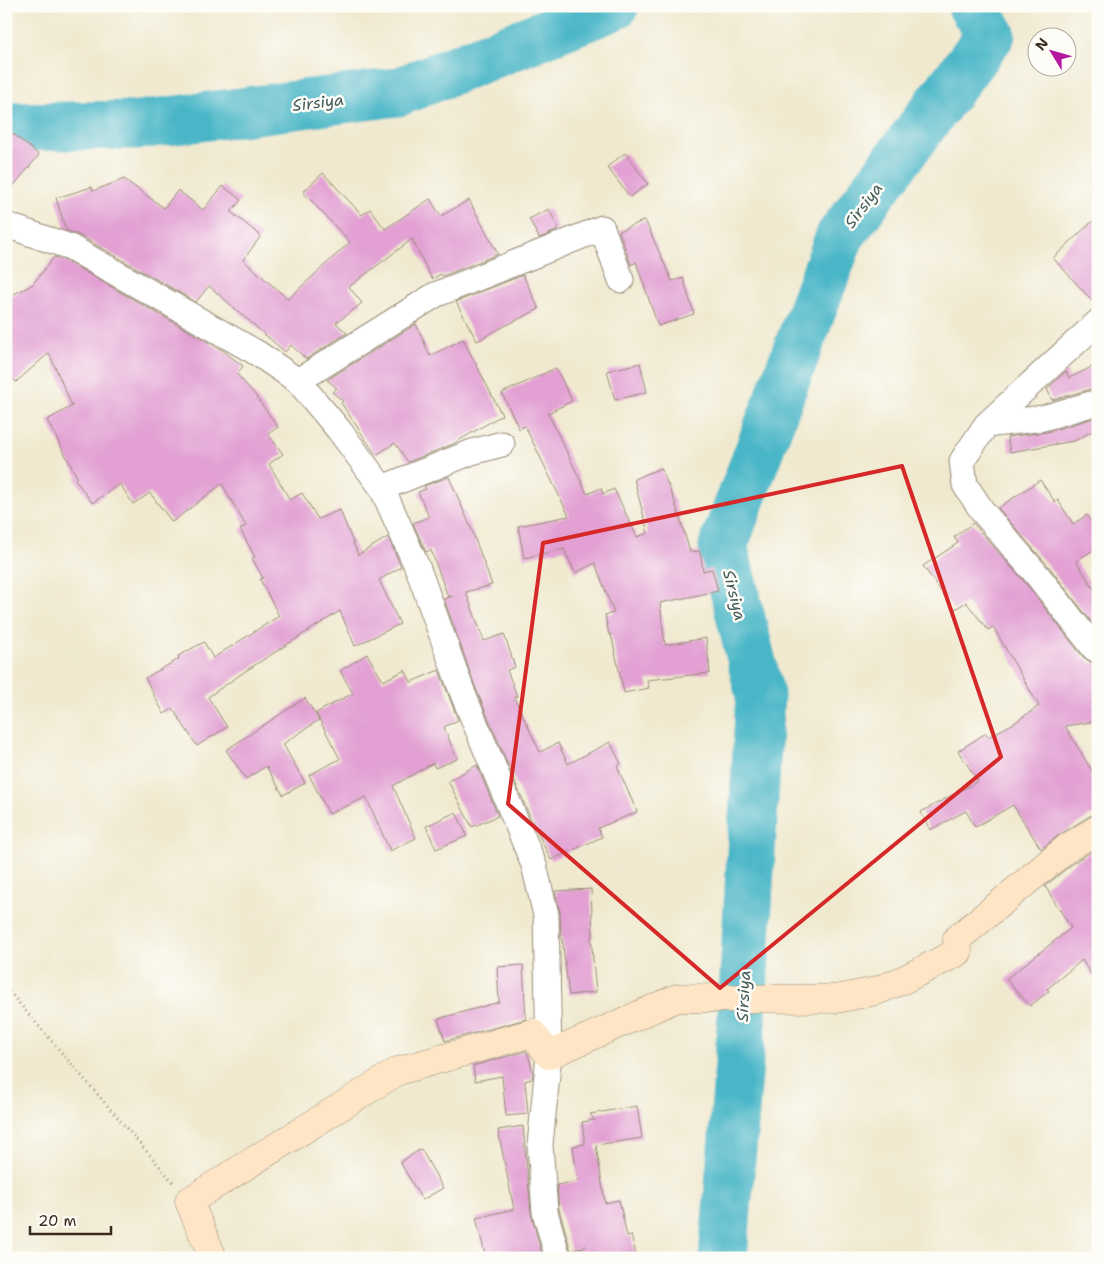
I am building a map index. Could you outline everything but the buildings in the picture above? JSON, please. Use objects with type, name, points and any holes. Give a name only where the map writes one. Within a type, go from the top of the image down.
[{"type":"street","points":[[6,225],[70,247],[257,353],[298,381],[382,488],[418,569],[463,694],[534,865],[546,915],[549,1055],[540,1145],[545,1212],[558,1258]]},
{"type":"street","points":[[298,381],[435,295],[602,228],[622,280]]},
{"type":"street","points":[[1098,322],[986,425],[962,461],[965,485],[983,512],[1038,576],[1094,648],[1098,650]]},
{"type":"street","points":[[986,425],[1042,418],[1098,402]]},
{"type":"street","points":[[382,488],[472,452],[502,444]]},
{"type":"street","points":[[549,1055],[677,998],[836,999],[876,991],[903,980],[958,952],[957,939],[1067,848],[1098,829]]},
{"type":"street","points":[[213,1258],[189,1201],[398,1070],[532,1033],[549,1055]]},
{"type":"path","points":[[6,988],[189,1201]]},
{"type":"highlighted area","points":[[902,466],[1001,757],[720,988],[508,804],[543,543]]},
{"type":"waterway","name":"Sirsiya","points":[[6,127],[137,125],[398,92],[614,6]]},
{"type":"waterway","name":"Sirsiya","points":[[723,1258],[739,1063],[760,695],[723,546],[840,236],[991,34],[972,6]]}]
